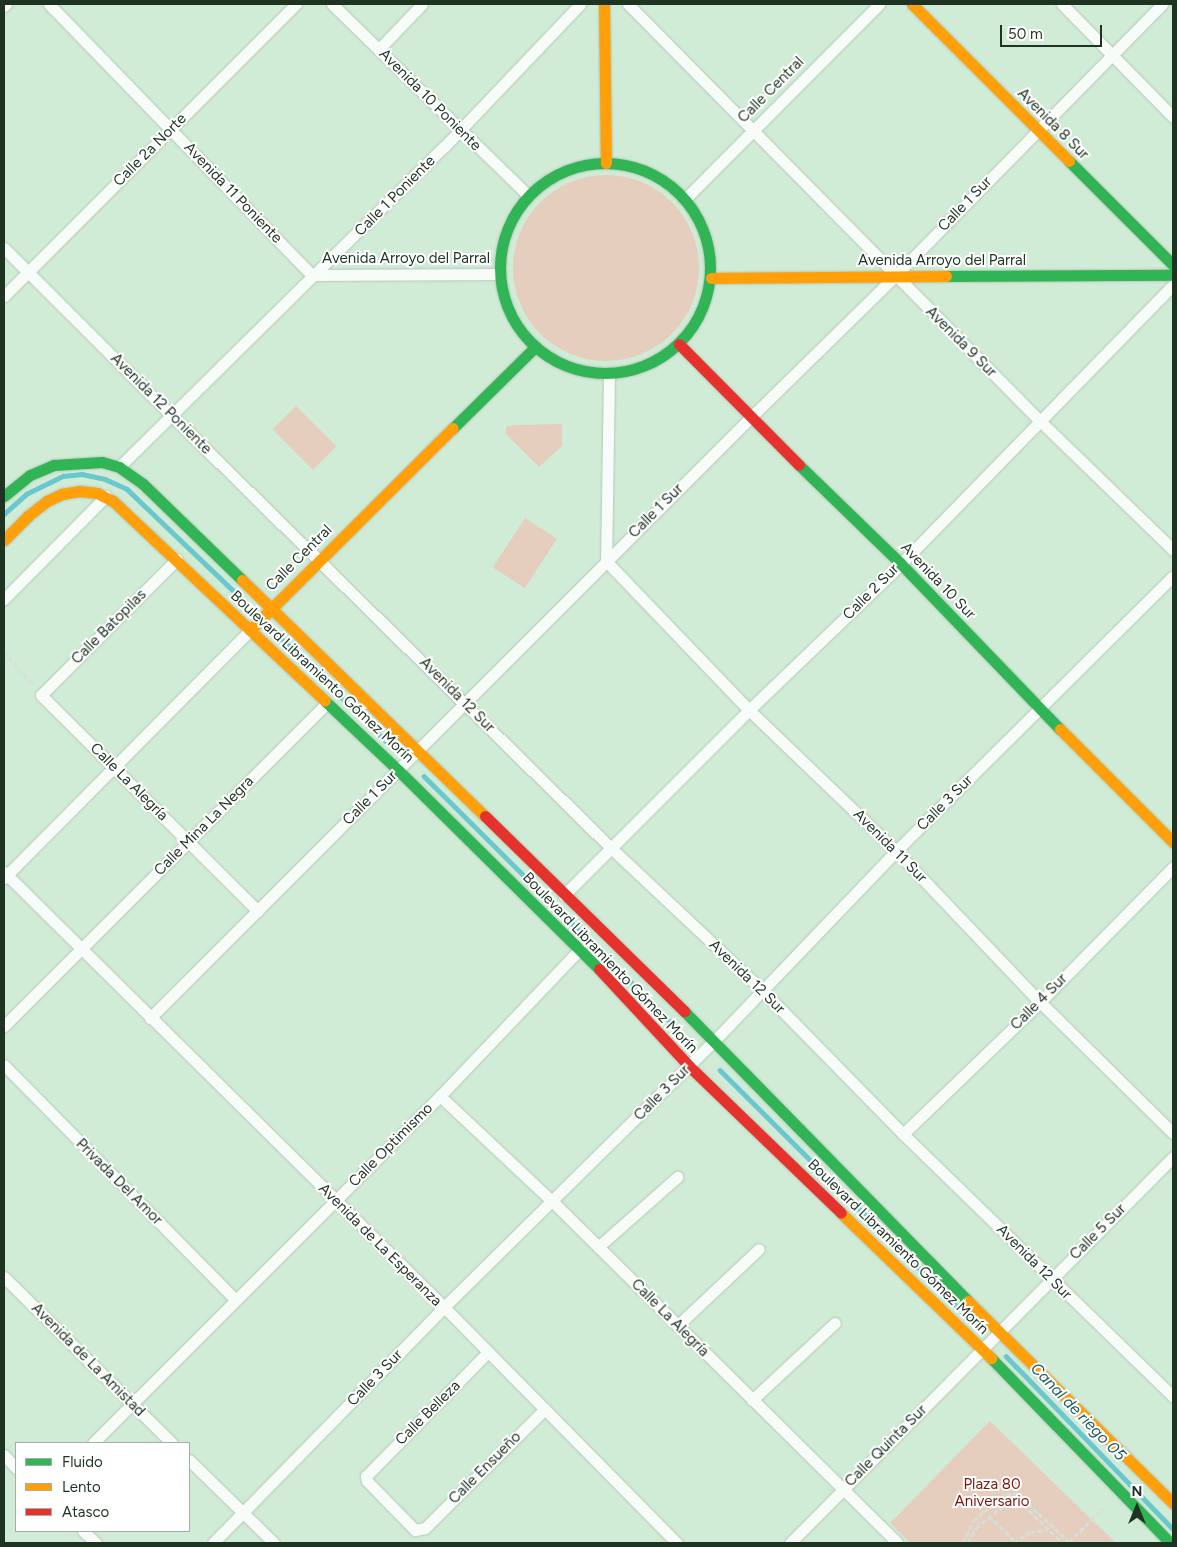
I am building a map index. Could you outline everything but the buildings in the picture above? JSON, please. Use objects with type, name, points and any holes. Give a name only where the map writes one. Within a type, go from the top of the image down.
[{"type":"main road","points":[[604,4],[606,163]]},
{"type":"main road","name":"Avenida 8 Sur","points":[[912,4],[1173,265]]},
{"type":"main road","points":[[606,163],[641,169],[672,186],[685,199],[701,222],[709,249],[711,278],[706,302],[679,344],[651,363],[635,370],[609,374],[582,372],[557,363],[535,347],[520,332],[509,314],[502,294],[499,274],[501,245],[511,219],[528,196],[550,178],[577,166],[606,163]]},
{"type":"main road","name":"Avenida Arroyo del Parral","points":[[711,278],[1173,275]]},
{"type":"main road","name":"Avenida 10 Sur","points":[[679,344],[750,418],[900,563],[1040,709],[1173,842]]},
{"type":"main road","name":"Calle Central","points":[[250,630],[319,559],[535,347]]},
{"type":"main road","name":"Boulevard Libramiento Gómez Morín","points":[[4,496],[30,475],[54,465],[76,462],[102,462],[119,467],[143,484],[270,609],[418,750],[714,1042],[1000,1334],[1173,1503]]},
{"type":"main road","points":[[4,540],[29,515],[54,497],[79,491],[106,496]]},
{"type":"main road","name":"Boulevard Libramiento Gómez Morín","points":[[106,496],[177,560],[398,770],[580,949],[689,1066],[983,1350],[1170,1543]]},
{"type":"street","name":"Avenida 11 Poniente","points":[[48,4],[312,275]]},
{"type":"street","name":"Calle 2a Norte","points":[[4,296],[296,4]]},
{"type":"street","name":"Avenida 10 Poniente","points":[[332,4],[528,196]]},
{"type":"street","points":[[379,49],[422,4]]},
{"type":"street","name":"Calle 1 Poniente","points":[[119,467],[460,130],[580,4]]},
{"type":"street","name":"Avenida 9 Sur","points":[[628,4],[753,129],[895,276],[1173,550]]},
{"type":"street","name":"Calle Central","points":[[685,199],[879,4]]},
{"type":"street","points":[[1062,4],[1173,116]]},
{"type":"street","name":"Calle 1 Sur","points":[[150,1018],[606,561],[895,276],[1037,129],[1162,4]]},
{"type":"street","name":"Avenida 12 Poniente","points":[[4,248],[171,415],[319,559]]},
{"type":"street","name":"Avenida Arroyo del Parral","points":[[312,275],[499,274]]},
{"type":"street","name":"Calle 2 Sur","points":[[564,896],[749,710],[900,563],[1173,285]]},
{"type":"street","points":[[606,561],[609,374]]},
{"type":"street","points":[[4,599],[106,496]]},
{"type":"street","name":"Avenida 12 Sur","points":[[319,559],[611,848],[762,990],[903,1134],[1173,1397]]},
{"type":"street","name":"Calle Batopilas","points":[[41,695],[177,560]]},
{"type":"street","name":"Avenida 11 Sur","points":[[606,561],[749,710],[896,851],[1040,1002],[1173,1133]]},
{"type":"street","name":"Calle 3 Sur","points":[[212,1543],[444,1307],[714,1042],[896,851],[1173,576]]},
{"type":"street","name":"Calle Central","points":[[5,875],[250,630]]},
{"type":"street","name":"Calle La Alegría","points":[[41,695],[258,910]]},
{"type":"street","name":"Calle Mina La Negra","points":[[4,1026],[327,703]]},
{"type":"street","name":"Calle 4 Sur","points":[[903,1134],[1040,1002],[1173,866]]},
{"type":"street","name":"Avenida de La Esperanza","points":[[5,875],[444,1307],[677,1543]]},
{"type":"street","name":"Calle Optimismo","points":[[94,1442],[440,1096],[580,949]]},
{"type":"street","name":"Privada Del Amor","points":[[4,1065],[235,1299]]},
{"type":"street","name":"Calle La Alegría","points":[[440,1096],[552,1201],[842,1490],[898,1543]]},
{"type":"street","name":"Calle 5 Sur","points":[[983,1350],[1173,1157]]},
{"type":"street","points":[[598,1247],[677,1177]]},
{"type":"street","points":[[677,1326],[759,1249]]},
{"type":"street","name":"Avenida de La Amistad","points":[[4,1277],[171,1442]]},
{"type":"street","points":[[752,1400],[835,1323]]},
{"type":"street","name":"Calle Quinta Sur","points":[[790,1543],[983,1350]]},
{"type":"street","name":"Calle Belleza","points":[[425,1528],[415,1530],[367,1481],[368,1473],[488,1352]]},
{"type":"street","name":"Calle Ensueño","points":[[425,1528],[545,1409]]},
{"type":"street","points":[[4,1455],[15,1467]]},
{"type":"street","points":[[190,1461],[274,1543]]},
{"type":"street","points":[[84,1532],[96,1543]]},
{"type":"path","points":[[4,652],[41,695]]},
{"type":"path","points":[[963,1543],[973,1521],[1006,1496],[1017,1493],[1069,1543],[1103,1508]]},
{"type":"path","points":[[968,1543],[976,1528],[1012,1499],[1018,1500],[1063,1543]]},
{"type":"path","points":[[989,1516],[1016,1543],[1030,1532],[1048,1530]]},
{"type":"path","points":[[1053,1543],[1060,1534]]},
{"type":"green space","points":[[597,175],[615,175],[642,182],[672,202],[692,232],[699,259],[699,277],[692,304],[672,334],[642,354],[615,361],[597,361],[579,357],[562,350],[547,340],[534,327],[524,312],[517,295],[513,277],[513,259],[517,241],[524,224],[534,209],[547,196],[562,186],[579,179]]},
{"type":"green space","points":[[296,406],[336,446],[313,470],[273,429]]},
{"type":"green space","points":[[562,424],[562,446],[539,467],[506,434],[506,427],[515,425]]},
{"type":"green space","points":[[525,518],[557,539],[525,588],[493,567]]},
{"type":"green space","name":"Plaza 80 Aniversario","points":[[990,1421],[1116,1543],[910,1543],[890,1523]]},
{"type":"waterway","points":[[4,514],[26,494],[63,476],[82,474],[105,479],[127,489],[242,599]]},
{"type":"waterway","points":[[277,634],[386,741]]},
{"type":"waterway","points":[[424,776],[677,1028]]},
{"type":"waterway","points":[[720,1070],[977,1326]]},
{"type":"waterway","name":"Canal de riego 05","points":[[1006,1356],[1173,1529]]},
{"type":"traffic: fast","points":[[1069,161],[1173,265]]},
{"type":"traffic: fast","points":[[595,163],[615,163],[636,167],[655,175],[680,193],[693,209],[706,237],[710,268],[706,299],[693,327],[680,343],[664,356],[636,369],[615,373],[595,373],[574,369],[555,361],[530,343],[517,327],[504,299],[500,278],[500,258],[504,237],[512,218],[530,193],[546,180],[574,167],[595,163]]},
{"type":"traffic: fast","points":[[946,276],[1173,275]]},
{"type":"traffic: fast","points":[[453,428],[535,347]]},
{"type":"traffic: fast","points":[[4,496],[30,475],[54,465],[102,462],[119,467],[143,484],[242,580]]},
{"type":"traffic: fast","points":[[799,465],[900,563],[1060,729]]},
{"type":"traffic: fast","points":[[325,701],[398,770],[599,969]]},
{"type":"traffic: fast","points":[[684,1011],[968,1301]]},
{"type":"traffic: fast","points":[[991,1358],[1170,1543]]},
{"type":"traffic: slow","points":[[604,4],[606,163]]},
{"type":"traffic: slow","points":[[912,4],[1069,161]]},
{"type":"traffic: slow","points":[[711,278],[946,276]]},
{"type":"traffic: slow","points":[[250,630],[453,428]]},
{"type":"traffic: slow","points":[[4,540],[29,515],[47,501],[62,494],[79,491],[97,493],[113,501],[325,701]]},
{"type":"traffic: slow","points":[[242,580],[485,816]]},
{"type":"traffic: slow","points":[[1060,729],[1173,842]]},
{"type":"traffic: slow","points":[[841,1213],[991,1358]]},
{"type":"traffic: slow","points":[[968,1301],[1173,1503]]},
{"type":"traffic: jam","points":[[679,344],[799,465]]},
{"type":"traffic: jam","points":[[485,816],[684,1011]]},
{"type":"traffic: jam","points":[[599,969],[689,1066],[841,1213]]}]
